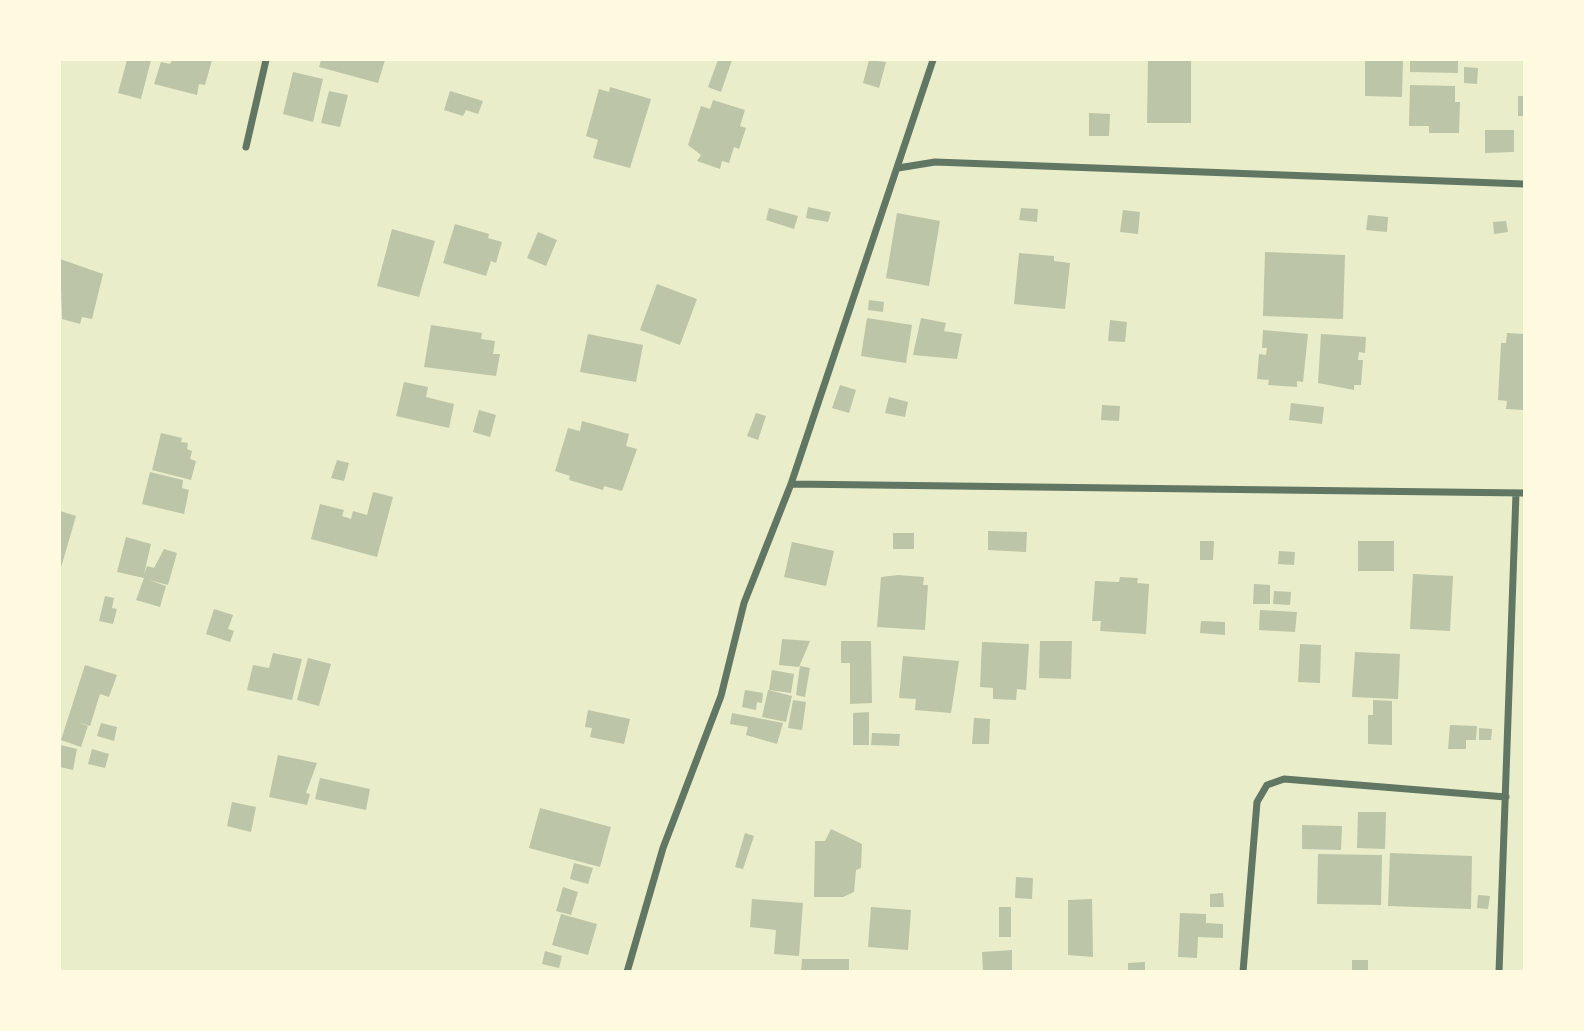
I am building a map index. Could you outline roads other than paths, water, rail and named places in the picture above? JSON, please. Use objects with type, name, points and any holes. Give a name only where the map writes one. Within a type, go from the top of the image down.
[{"type":"street","points":[[246,147],[266,60]]},
{"type":"street","points":[[627,971],[663,848],[721,696],[744,603],[791,484],[933,60]]},
{"type":"street","points":[[898,168],[935,162],[1524,184]]},
{"type":"street","points":[[791,484],[1520,494],[1499,971]]},
{"type":"street","points":[[1243,971],[1257,802],[1267,785],[1284,779],[1506,797]]}]
